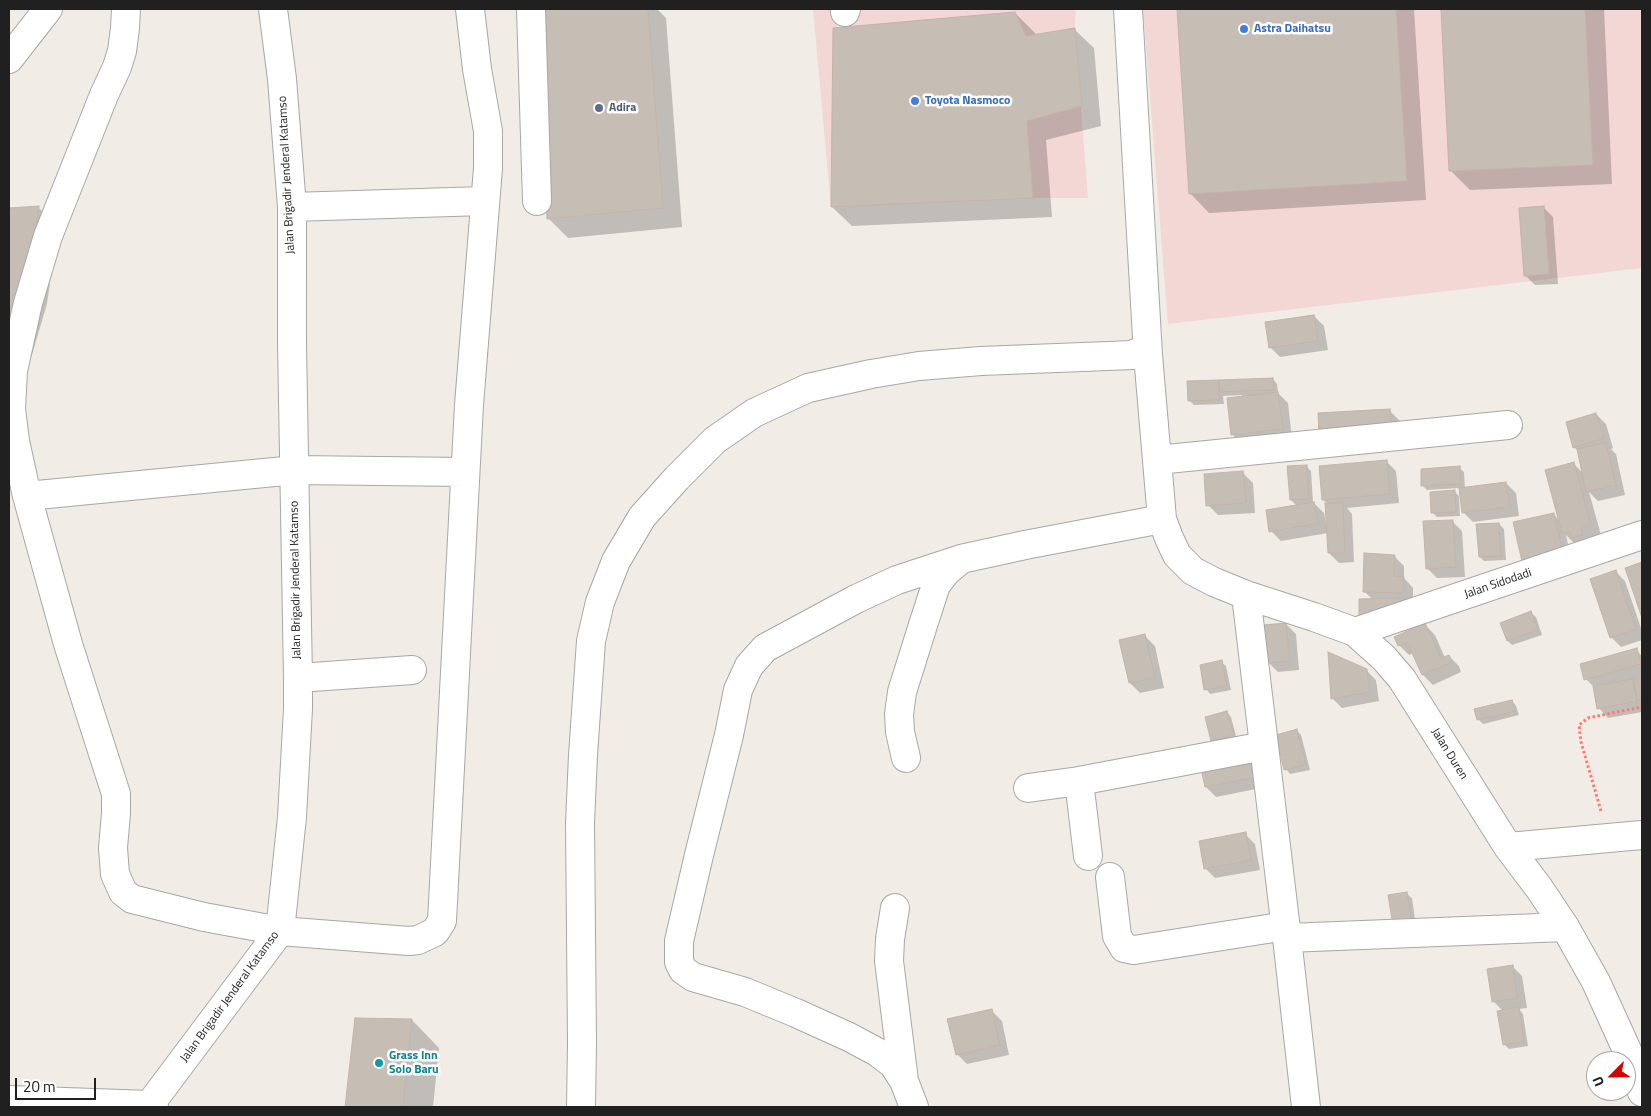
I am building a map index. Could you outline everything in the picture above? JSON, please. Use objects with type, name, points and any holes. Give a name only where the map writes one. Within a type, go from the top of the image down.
[{"type":"street","points":[[9,59],[48,9]]},
{"type":"street","points":[[126,9],[126,28],[122,52],[48,236],[28,303],[13,371],[11,409],[15,442],[27,496],[68,644],[116,794],[115,874],[123,892],[132,899],[204,917],[280,931],[409,941],[418,940],[435,932],[442,921],[469,405],[488,168],[488,131],[477,69],[470,9]]},
{"type":"street","name":"Jalan Brigadir Jenderal Katamso","points":[[151,1107],[280,931],[292,817],[298,678],[292,344],[292,207],[282,79],[273,9]]},
{"type":"street","points":[[531,9],[537,201]]},
{"type":"street","name":"Jalan Duren","points":[[1128,9],[1143,355],[1157,460],[1162,519],[1169,538],[1177,554],[1193,571],[1214,582],[1246,595],[1314,616],[1355,632],[1384,658],[1402,679],[1508,847],[1565,927],[1596,982],[1631,1059],[1642,1092]]},
{"type":"street","points":[[292,207],[484,200]]},
{"type":"street","points":[[581,1107],[580,823],[591,641],[600,602],[616,561],[642,517],[715,440],[754,413],[808,388],[870,374],[919,366],[981,361],[1143,355]]},
{"type":"street","points":[[1157,460],[1508,425]]},
{"type":"street","points":[[27,496],[294,470],[466,472]]},
{"type":"street","points":[[914,1107],[904,1081],[893,1064],[877,1052],[850,1037],[745,992],[693,977],[684,970],[679,962],[679,941],[730,735],[738,690],[749,666],[765,648],[856,599],[897,580],[961,559],[1162,519]]},
{"type":"street","name":"Jalan Sidodadi","points":[[1355,632],[1642,535]]},
{"type":"street","points":[[906,758],[898,714],[907,675],[936,586],[946,572],[961,559]]},
{"type":"street","points":[[1246,595],[1306,1107]]},
{"type":"street","points":[[298,678],[412,670]]},
{"type":"street","points":[[1028,788],[1079,781],[1264,746]]},
{"type":"street","points":[[1079,781],[1088,856]]},
{"type":"street","points":[[1508,847],[1642,835]]},
{"type":"street","points":[[1110,877],[1117,936],[1124,948],[1134,950],[1286,932],[1565,927]]},
{"type":"street","points":[[895,908],[889,961],[904,1081]]},
{"type":"street","points":[[9,1100],[151,1107]]},
{"type":"path","points":[[1609,838],[1580,742],[1579,725],[1588,718],[1642,707]]},
{"type":"shaded area","points":[[813,9],[1076,9],[1075,28],[1088,198],[1033,198],[831,207]]},
{"type":"shaded area","points":[[1143,9],[1642,9],[1642,268],[1168,324]]},
{"type":"building","name":"Adira","points":[[538,9],[648,9],[663,208],[547,219]]},
{"type":"building","points":[[1177,9],[1396,9],[1407,181],[1189,194]]},
{"type":"building","points":[[1441,9],[1585,9],[1593,165],[1449,171]]},
{"type":"building","points":[[1015,12],[1026,36],[1075,28],[1082,106],[1027,121],[1033,198],[831,207],[833,28]]},
{"type":"building","points":[[39,206],[28,284],[9,349],[9,208]]},
{"type":"building","points":[[1544,206],[1549,274],[1524,276],[1519,208]]},
{"type":"building","points":[[1314,315],[1318,341],[1269,348],[1265,322]]},
{"type":"building","points":[[1273,378],[1274,390],[1219,392],[1219,380]]},
{"type":"building","points":[[1219,380],[1219,400],[1188,401],[1187,381]]},
{"type":"building","points":[[1278,392],[1283,429],[1231,435],[1227,398]]},
{"type":"building","points":[[1390,409],[1392,435],[1319,438],[1318,413]]},
{"type":"building","points":[[1596,413],[1604,438],[1573,448],[1566,422]]},
{"type":"building","points":[[1606,442],[1616,485],[1586,492],[1577,449]]},
{"type":"building","points":[[1387,460],[1390,494],[1322,500],[1319,466]]},
{"type":"building","points":[[1574,462],[1591,525],[1581,528],[1583,535],[1571,538],[1570,532],[1562,533],[1545,470]]},
{"type":"building","points":[[1307,465],[1309,499],[1290,500],[1287,466]]},
{"type":"building","points":[[1460,466],[1461,484],[1421,486],[1421,469]]},
{"type":"building","points":[[1243,471],[1246,503],[1206,506],[1204,474]]},
{"type":"building","points":[[1506,482],[1510,507],[1462,513],[1459,488]]},
{"type":"building","points":[[1455,490],[1456,512],[1431,513],[1430,492]]},
{"type":"building","points":[[1314,502],[1318,523],[1269,532],[1266,510]]},
{"type":"building","points":[[1325,503],[1343,503],[1345,553],[1328,553]]},
{"type":"building","points":[[1554,513],[1564,557],[1523,566],[1513,522]]},
{"type":"building","points":[[1453,520],[1456,567],[1426,569],[1423,521]]},
{"type":"building","points":[[1499,523],[1501,556],[1479,557],[1476,524]]},
{"type":"building","points":[[1364,553],[1395,555],[1394,576],[1404,577],[1403,593],[1363,592]]},
{"type":"building","points":[[1642,562],[1642,618],[1625,568]]},
{"type":"building","points":[[1616,570],[1636,629],[1610,638],[1590,579]]},
{"type":"building","points":[[1399,598],[1400,615],[1359,616],[1359,599]]},
{"type":"building","points":[[1531,611],[1538,630],[1507,641],[1500,623]]},
{"type":"building","points":[[1286,623],[1290,661],[1267,663],[1264,625]]},
{"type":"building","points":[[1425,623],[1441,658],[1449,655],[1452,662],[1422,675],[1407,642],[1398,646],[1394,637]]},
{"type":"building","points":[[1145,634],[1155,678],[1129,683],[1119,640]]},
{"type":"building","points":[[1637,648],[1641,664],[1584,680],[1580,664]]},
{"type":"building","points":[[1328,652],[1367,669],[1370,692],[1331,699]]},
{"type":"building","points":[[1222,660],[1227,686],[1204,690],[1200,665]]},
{"type":"building","points":[[1642,677],[1642,700],[1637,701],[1633,679]]},
{"type":"building","points":[[1633,679],[1637,701],[1597,709],[1593,686]]},
{"type":"building","points":[[1512,700],[1515,711],[1477,720],[1474,709]]},
{"type":"building","points":[[1227,711],[1234,735],[1211,741],[1205,717]]},
{"type":"building","points":[[1297,729],[1306,765],[1284,770],[1276,735]]},
{"type":"building","points":[[1252,753],[1257,777],[1205,787],[1200,764]]},
{"type":"building","points":[[1246,832],[1251,860],[1204,869],[1199,841]]},
{"type":"building","points":[[1407,892],[1413,928],[1394,931],[1388,895]]},
{"type":"building","points":[[1513,965],[1517,998],[1492,1002],[1487,969]]},
{"type":"building","points":[[1519,1007],[1524,1041],[1503,1045],[1497,1011]]},
{"type":"building","points":[[992,1009],[1000,1045],[956,1055],[947,1019]]},
{"type":"building","name":"Grass Inn Solo Baru","points":[[355,1018],[412,1019],[403,1107],[345,1107]]},
{"type":"place","name":"Astra Daihatsu","points":[[1244,29]]},
{"type":"place","name":"Toyota Nasmoco","points":[[915,101]]},
{"type":"place","name":"Adira","points":[[599,108]]},
{"type":"place","name":"Grass Inn Solo Baru","points":[[379,1063]]}]
